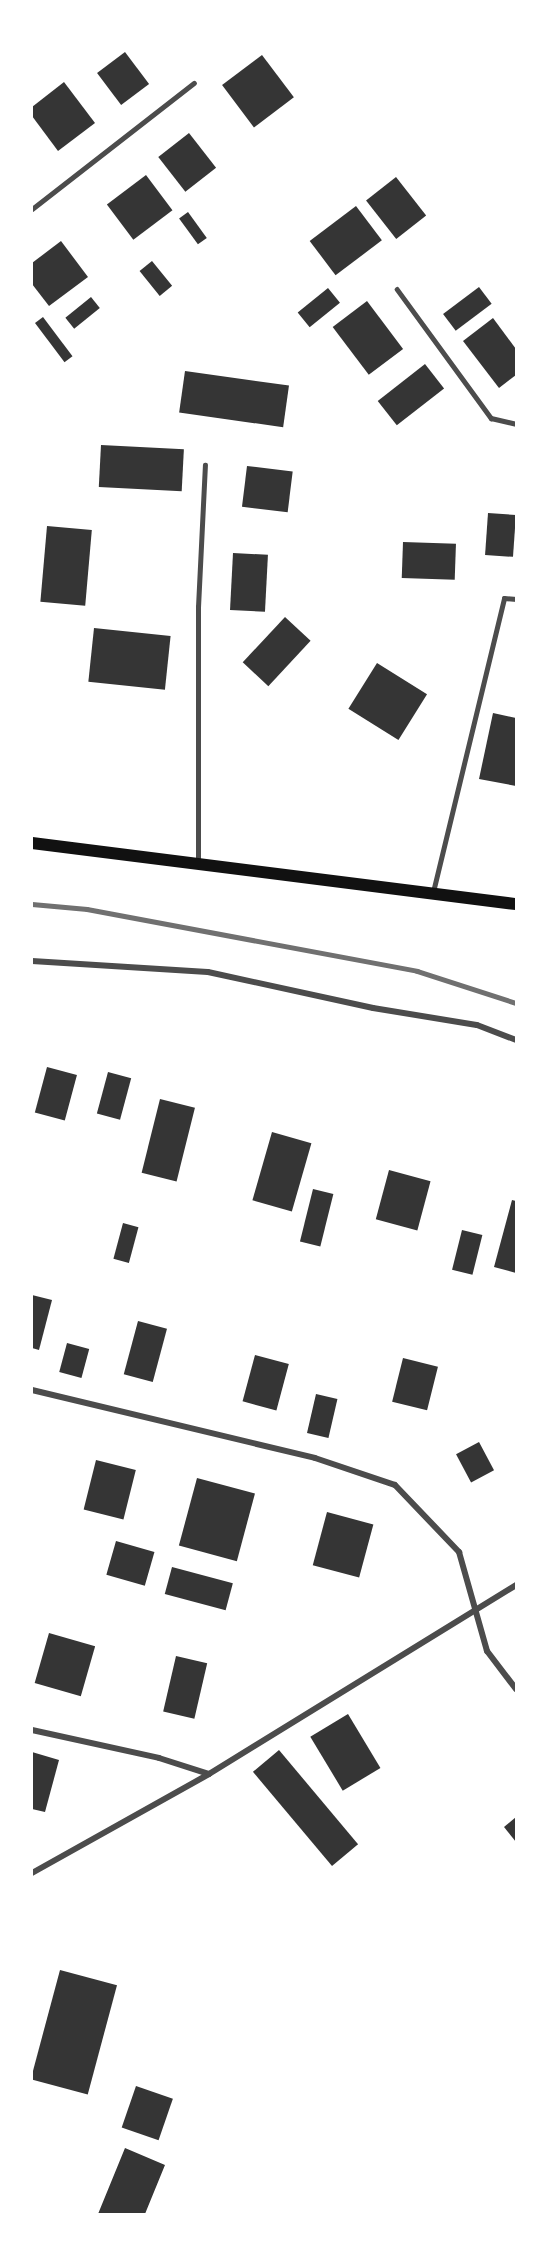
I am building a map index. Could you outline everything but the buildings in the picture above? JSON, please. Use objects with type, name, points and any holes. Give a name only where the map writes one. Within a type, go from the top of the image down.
[{"type":"main road","points":[[32,843],[516,904]]},
{"type":"street","points":[[32,961],[208,972],[373,1008],[477,1025],[516,1040]]},
{"type":"street","points":[[32,1390],[315,1458],[395,1485],[459,1552],[487,1651],[516,1689]]},
{"type":"street","points":[[32,1873],[209,1774],[516,1585]]},
{"type":"street","points":[[32,1730],[159,1758],[209,1774]]},
{"type":"lane","points":[[32,209],[194,83]]},
{"type":"lane","points":[[397,289],[491,418],[516,424]]},
{"type":"lane","points":[[198,864],[198,607],[205,465]]},
{"type":"lane","points":[[432,895],[504,598],[516,598]]},
{"type":"railway","points":[[32,904],[87,909],[417,971],[516,1003]]}]
